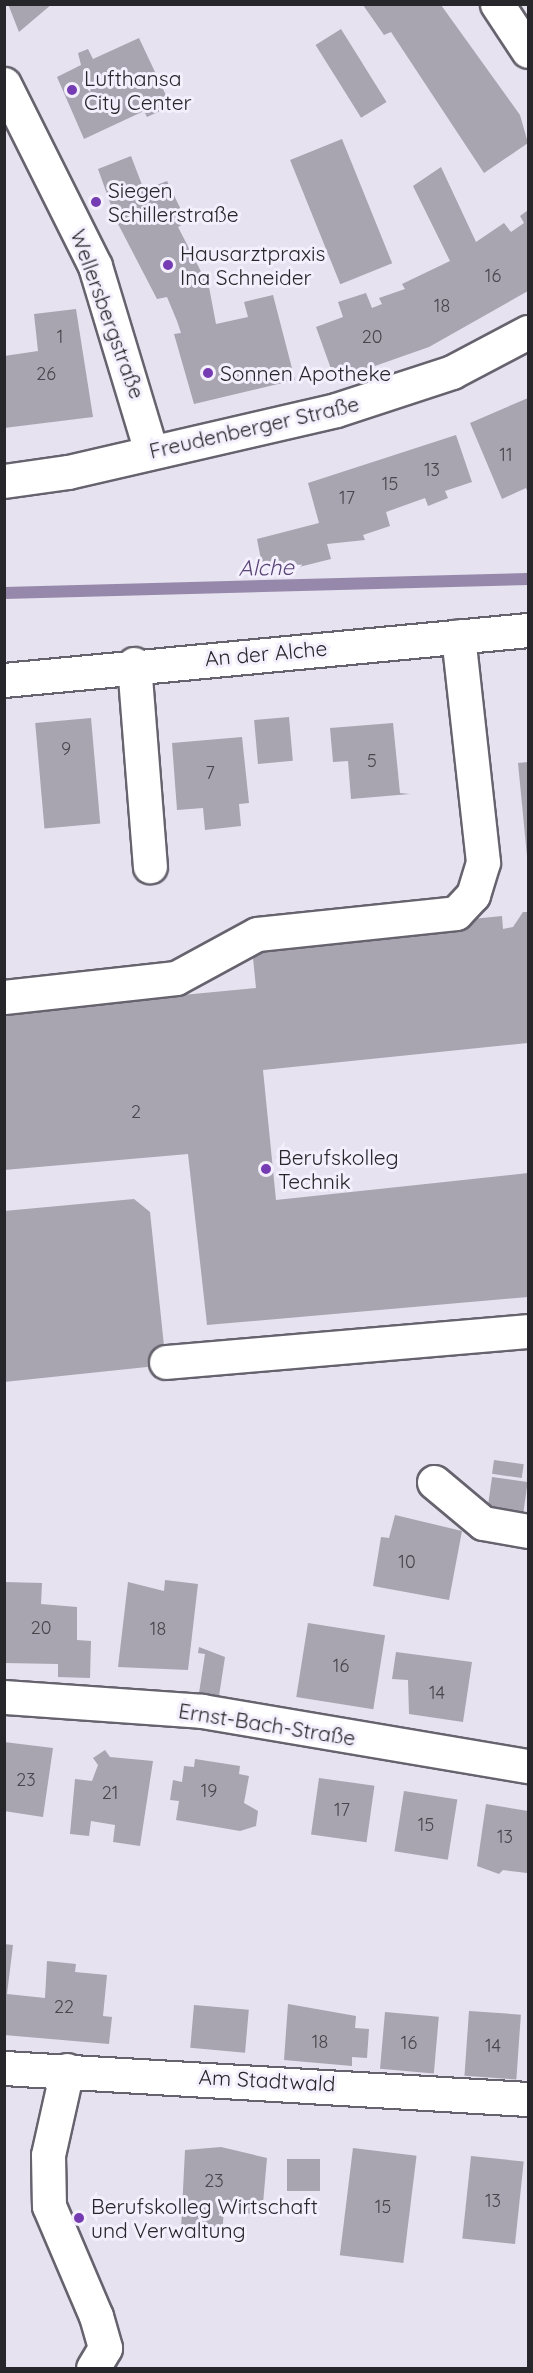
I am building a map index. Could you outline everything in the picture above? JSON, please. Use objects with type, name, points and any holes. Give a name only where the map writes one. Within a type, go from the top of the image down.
[{"type":"street","points":[[497,4],[528,51]]},
{"type":"street","name":"Wellersbergstraße","points":[[4,84],[15,127],[95,266],[152,451]]},
{"type":"street","name":"Freudenberger Straße","points":[[4,481],[336,410],[452,372],[528,332]]},
{"type":"street","name":"An der Alche","points":[[4,680],[134,664],[528,630]]},
{"type":"street","points":[[4,997],[177,978],[257,934],[456,913],[473,895],[483,862],[458,636]]},
{"type":"street","points":[[134,664],[150,866]]},
{"type":"street","points":[[166,1362],[528,1330]]},
{"type":"street","points":[[434,1482],[483,1523],[528,1531]]},
{"type":"street","name":"Ernst-Bach-Straße","points":[[4,1697],[202,1711],[528,1766]]},
{"type":"street","name":"Am Stadtwald","points":[[4,2068],[528,2099]]},
{"type":"street","points":[[67,2070],[48,2155],[49,2206],[102,2362]]},
{"type":"building","points":[[8,4],[52,4],[19,32]]},
{"type":"building","points":[[363,5],[441,5],[520,115],[528,143],[484,173],[391,32],[384,35]]},
{"type":"building","points":[[341,29],[387,102],[361,118],[316,45]]},
{"type":"building","points":[[139,38],[171,106],[147,117],[144,111],[84,139],[57,77],[81,65],[78,53],[88,49],[93,59]]},
{"type":"building","points":[[342,139],[392,263],[340,284],[290,160]]},
{"type":"building","points":[[131,156],[144,190],[167,181],[187,222],[178,227],[209,287],[216,324],[248,317],[244,302],[273,295],[295,380],[194,404],[174,334],[181,333],[177,321],[167,297],[157,299],[117,222],[98,169]]},
{"type":"building","points":[[441,167],[476,242],[504,223],[511,232],[524,223],[520,216],[528,210],[528,291],[429,347],[335,380],[316,327],[343,317],[338,302],[366,293],[372,308],[382,304],[379,298],[405,289],[402,284],[450,261],[413,186]]},
{"type":"building","points":[[76,309],[93,417],[4,428],[4,356],[38,351],[34,314]]},
{"type":"building","points":[[528,398],[528,493],[526,488],[502,499],[470,423]]},
{"type":"building","points":[[456,435],[472,482],[445,491],[448,498],[428,506],[425,498],[386,512],[390,526],[363,535],[365,540],[327,544],[331,559],[295,568],[262,565],[257,539],[319,523],[308,483]]},
{"type":"building","points":[[289,717],[293,761],[258,764],[254,720]]},
{"type":"building","points":[[91,718],[100,824],[44,828],[35,723]]},
{"type":"building","points":[[393,723],[400,793],[410,794],[351,799],[348,761],[333,762],[330,728]]},
{"type":"building","points":[[242,737],[249,803],[239,804],[241,826],[205,830],[203,808],[177,810],[172,743]]},
{"type":"building","points":[[528,762],[528,856],[527,856],[518,763]]},
{"type":"building","points":[[523,912],[528,912],[528,1043],[263,1070],[276,1200],[528,1173],[528,1297],[207,1325],[188,1154],[4,1170],[4,1012],[256,988],[252,948],[286,944],[286,949],[295,949],[294,937],[502,916],[503,929],[513,927]]},
{"type":"building","points":[[134,1199],[150,1212],[166,1365],[4,1382],[4,1211]]},
{"type":"building","points":[[494,1460],[524,1464],[522,1478],[492,1474]]},
{"type":"building","points":[[492,1477],[528,1482],[523,1518],[487,1513]]},
{"type":"building","points":[[395,1515],[462,1531],[449,1600],[373,1586],[381,1537],[389,1538]]},
{"type":"building","points":[[165,1580],[198,1584],[188,1670],[118,1667],[128,1582],[164,1591]]},
{"type":"building","points":[[4,1582],[42,1583],[41,1604],[77,1607],[77,1640],[91,1641],[90,1678],[58,1677],[58,1664],[4,1663]]},
{"type":"building","points":[[308,1623],[385,1635],[373,1709],[296,1697]]},
{"type":"building","points":[[199,1647],[225,1657],[219,1696],[199,1693],[205,1654],[198,1653]]},
{"type":"building","points":[[396,1652],[472,1662],[463,1722],[409,1714],[408,1680],[392,1679]]},
{"type":"building","points":[[4,1742],[53,1748],[43,1817],[4,1811]]},
{"type":"building","points":[[105,1750],[110,1757],[153,1761],[140,1846],[113,1842],[115,1825],[91,1821],[89,1836],[70,1834],[75,1779],[92,1781],[98,1765],[93,1758]]},
{"type":"building","points":[[195,1759],[240,1766],[239,1774],[249,1776],[244,1803],[258,1811],[256,1826],[240,1831],[176,1820],[179,1801],[170,1800],[173,1780],[182,1782],[184,1766],[194,1767]]},
{"type":"building","points":[[319,1778],[374,1786],[367,1842],[311,1834]]},
{"type":"building","points":[[404,1791],[457,1799],[448,1860],[394,1851]]},
{"type":"building","points":[[486,1804],[528,1811],[527,1873],[503,1870],[499,1874],[477,1866]]},
{"type":"building","points":[[4,1944],[13,1945],[7,1994],[45,1998],[47,1961],[76,1964],[75,1972],[107,1975],[103,2016],[112,2017],[109,2044],[4,2035]]},
{"type":"building","points":[[288,2004],[356,2016],[355,2028],[369,2029],[367,2058],[352,2057],[352,2066],[284,2060]]},
{"type":"building","points":[[194,2005],[249,2010],[245,2053],[190,2048]]},
{"type":"building","points":[[469,2011],[521,2015],[516,2079],[464,2076]]},
{"type":"building","points":[[385,2012],[439,2017],[434,2073],[380,2069]]},
{"type":"building","points":[[221,2147],[267,2158],[262,2215],[224,2210],[222,2234],[181,2230],[185,2150]]},
{"type":"building","points":[[353,2148],[417,2156],[403,2263],[340,2255]]},
{"type":"building","points":[[471,2156],[524,2162],[515,2244],[462,2239]]},
{"type":"building","points":[[287,2159],[320,2159],[320,2191],[287,2191]]},
{"type":"waterway","name":"Alche","points":[[4,593],[528,579]]},
{"type":"place","name":"Lufthansa City Center","points":[[72,90]]},
{"type":"place","name":"Siegen Schillerstraße","points":[[96,202]]},
{"type":"place","name":"Hausarztpraxis Ina Schneider","points":[[168,265]]},
{"type":"place","name":"Sonnen Apotheke","points":[[208,373]]},
{"type":"place","name":"Berufskolleg Technik","points":[[266,1169]]},
{"type":"place","name":"Berufskolleg Wirtschaft und Verwaltung","points":[[79,2218]]}]
